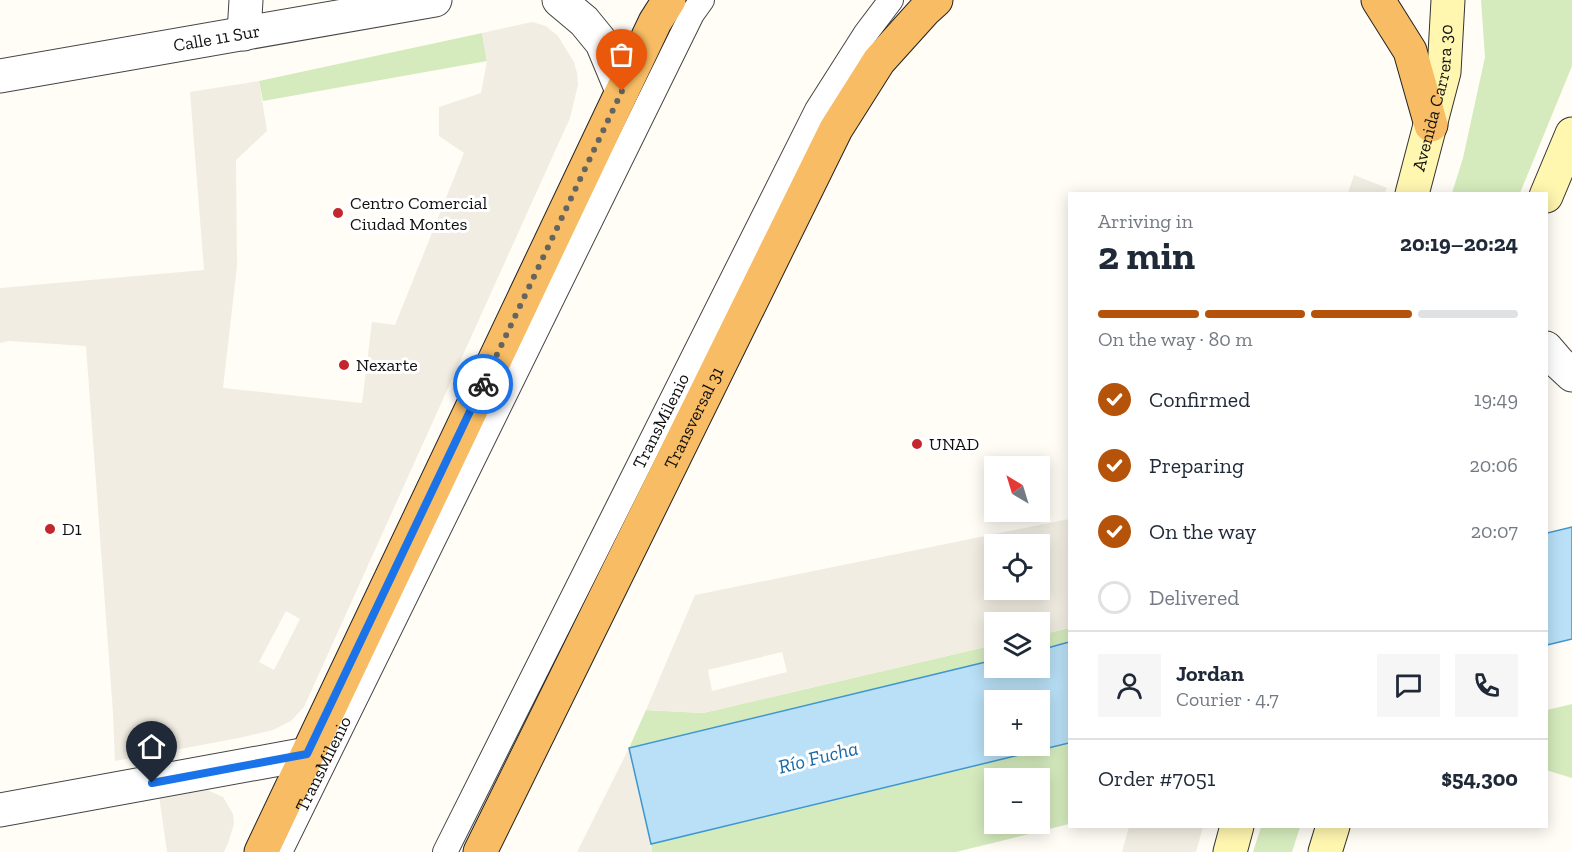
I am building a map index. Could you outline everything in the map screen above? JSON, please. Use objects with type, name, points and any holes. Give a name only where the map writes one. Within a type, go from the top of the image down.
[{"type":"highway","points":[[261,852],[655,22],[669,0]]},
{"type":"highway","name":"Transversal 31","points":[[480,852],[836,129],[879,61],[936,0]]},
{"type":"highway","points":[[1378,0],[1410,51],[1431,125]]},
{"type":"main road","name":"Avenida Carrera 30","points":[[1413,192],[1444,72],[1449,0]]},
{"type":"main road","points":[[1548,192],[1572,134]]},
{"type":"main road","points":[[1230,852],[1236,828]]},
{"type":"main road","points":[[1325,852],[1332,828]]},
{"type":"street","points":[[244,34],[246,0]]},
{"type":"street","name":"Calle 11 Sur","points":[[0,76],[435,0]]},
{"type":"street","points":[[559,0],[584,21],[602,44],[622,91]]},
{"type":"street","points":[[1548,350],[1572,375]]},
{"type":"street","points":[[0,810],[307,754]]},
{"type":"lane","name":"TransMilenio","points":[[280,852],[692,14],[702,0]]},
{"type":"lane","name":"TransMilenio","points":[[445,852],[817,110],[866,33],[891,0]]},
{"type":"green space","points":[[1481,0],[1572,0],[1572,66],[1520,192],[1452,192],[1463,158],[1485,57]]},
{"type":"green space","points":[[482,33],[487,61],[263,101],[259,81]]},
{"type":"green space","points":[[1068,628],[1068,642],[1050,647],[1050,633]]},
{"type":"green space","points":[[984,647],[984,662],[629,748],[646,710],[703,713]]},
{"type":"green space","points":[[1572,704],[1572,778],[1548,771],[1548,710]]},
{"type":"green space","points":[[1068,743],[1068,824],[1050,829],[1050,768],[984,768],[984,834],[1029,834],[956,852],[652,852],[651,844],[1015,756],[1050,756],[1050,748]]},
{"type":"green space","points":[[1261,828],[1300,828],[1292,852],[1253,852]]},
{"type":"shaded area","points":[[532,22],[546,26],[558,36],[574,62],[577,73],[578,85],[570,118],[304,707],[291,721],[273,730],[115,761],[86,346],[9,341],[0,343],[0,288],[204,270],[190,92],[259,81],[267,131],[236,160],[237,266],[223,388],[362,403],[372,322],[395,325],[464,153],[439,136],[439,107],[481,93],[487,61],[482,33]],"holes":[[[286,611],[300,619],[274,670],[259,662]]]},
{"type":"shaded area","points":[[1354,175],[1387,188],[1385,192],[1348,192]]},
{"type":"shaded area","points":[[1068,519],[1068,628],[1050,633],[1050,612],[984,612],[984,647],[703,713],[646,710],[695,595],[984,536],[984,600],[1050,600],[1050,534],[995,534]],"holes":[[[782,652],[787,672],[712,691],[708,670]]]},
{"type":"shaded area","points":[[629,748],[652,852],[577,852]]},
{"type":"shaded area","points":[[205,789],[223,797],[233,814],[234,824],[224,852],[167,852],[159,796]]},
{"type":"shaded area","points":[[1128,828],[1203,828],[1196,852],[1122,852]]},
{"type":"water","points":[[1572,527],[1572,639],[1548,645],[1548,533]]},
{"type":"water","name":"Río Fucha","points":[[1068,642],[1068,743],[1050,748],[1050,690],[984,690],[984,756],[1015,756],[651,844],[629,748],[984,662],[984,678],[1050,678],[1050,647]]},
{"type":"way so far","points":[[483,384],[622,91]]},
{"type":"place","name":"Centro Comercial Ciudad Montes","points":[[338,213]]},
{"type":"place","name":"Nexarte","points":[[344,365]]},
{"type":"place","name":"UNAD","points":[[917,444]]},
{"type":"place","name":"D1","points":[[50,529]]},
{"type":"route","points":[[152,783],[307,754],[483,384]]}]
